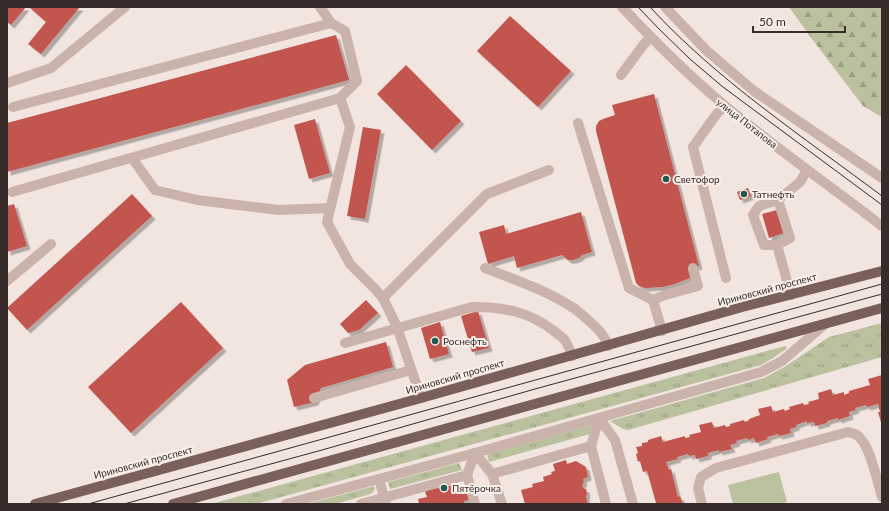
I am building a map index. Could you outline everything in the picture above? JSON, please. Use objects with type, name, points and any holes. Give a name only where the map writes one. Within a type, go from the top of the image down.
[{"type":"main road","name":"Ириновский проспект","points":[[35,504],[662,331],[742,307],[882,271]]},
{"type":"main road","points":[[173,504],[882,308]]},
{"type":"street","points":[[7,83],[51,68],[125,7]]},
{"type":"street","points":[[12,192],[340,98],[357,81],[345,31],[331,23],[320,7]]},
{"type":"street","name":"улица Потапова","points":[[622,7],[691,76],[724,106],[882,226]]},
{"type":"street","points":[[665,7],[706,50],[754,91],[882,178]]},
{"type":"street","points":[[13,106],[331,23]]},
{"type":"street","points":[[621,75],[651,37]]},
{"type":"street","points":[[340,98],[350,127],[327,222],[350,264],[383,298],[397,327],[421,398]]},
{"type":"street","points":[[724,106],[693,147],[726,278]]},
{"type":"street","points":[[578,123],[629,288],[653,300],[662,331]]},
{"type":"street","points":[[132,158],[155,190],[197,200],[279,210],[330,208]]},
{"type":"street","points":[[383,298],[487,194],[549,170]]},
{"type":"street","points":[[778,200],[790,238],[777,245],[764,245],[753,215],[759,206],[778,200],[800,182],[807,170]]},
{"type":"street","points":[[7,281],[51,244]]},
{"type":"street","points":[[777,245],[791,294]]},
{"type":"street","points":[[485,268],[551,295],[576,310],[601,332],[608,346]]},
{"type":"street","points":[[653,300],[665,295],[698,286],[693,268]]},
{"type":"street","points":[[345,343],[397,327],[472,307],[498,307],[522,313],[546,325],[563,338],[572,356]]},
{"type":"street","points":[[286,504],[475,453],[762,372],[782,360],[824,325]]},
{"type":"street","points":[[314,398],[411,370]]},
{"type":"street","points":[[599,418],[591,446],[606,504]]},
{"type":"street","points":[[599,418],[615,440],[633,504]]},
{"type":"street","points":[[702,504],[698,488],[701,477],[716,468],[848,432],[856,434],[866,447],[882,497]]},
{"type":"street","points":[[492,474],[591,446]]},
{"type":"street","points":[[475,453],[492,474],[502,504]]},
{"type":"street","points":[[475,453],[467,475],[475,504]]},
{"type":"street","points":[[361,504],[385,501],[467,475]]},
{"type":"street","points":[[379,479],[385,501]]},
{"type":"green space","points":[[789,7],[882,7],[882,117],[863,106]]},
{"type":"green space","points":[[882,323],[882,357],[628,430],[623,429],[610,421],[764,378],[786,366],[829,337]]},
{"type":"green space","points":[[785,346],[787,347],[786,349],[761,365],[256,504],[211,504]]},
{"type":"green space","points":[[592,425],[590,434],[489,462],[487,454]]},
{"type":"green space","points":[[459,463],[462,470],[390,489],[388,482]]},
{"type":"green space","points":[[779,472],[787,502],[778,504],[733,504],[728,485]]},
{"type":"green space","points":[[374,486],[375,489],[371,494],[335,504],[307,504]]},
{"type":"building","points":[[7,7],[26,7],[11,25],[7,22]]},
{"type":"building","points":[[29,7],[80,7],[41,54],[28,44],[46,22]]},
{"type":"building","points":[[510,16],[571,71],[538,107],[477,51]]},
{"type":"building","points":[[336,35],[349,80],[7,172],[7,123]]},
{"type":"building","points":[[406,65],[461,121],[432,150],[377,94]]},
{"type":"building","points":[[654,94],[699,266],[688,269],[690,278],[663,287],[645,288],[636,283],[596,131],[596,126],[599,121],[615,115],[612,105]]},
{"type":"building","points":[[315,119],[330,173],[309,179],[294,125]]},
{"type":"building","points":[[363,127],[381,130],[365,219],[347,216]]},
{"type":"building","name":"Татнефть","points":[[748,188],[751,196],[740,200],[737,192]]},
{"type":"building","points":[[132,194],[152,216],[27,330],[7,308]]},
{"type":"building","points":[[14,204],[27,246],[7,252],[7,206]]},
{"type":"building","points":[[777,210],[784,233],[769,238],[762,214]]},
{"type":"building","points":[[581,212],[592,252],[573,260],[568,260],[562,255],[517,268],[514,256],[488,264],[479,232],[504,225],[506,234]]},
{"type":"building","points":[[366,300],[378,313],[359,330],[348,333],[340,324]]},
{"type":"building","points":[[181,302],[223,348],[131,433],[88,387]]},
{"type":"building","points":[[478,311],[489,348],[472,352],[461,316]]},
{"type":"building","name":"Роснефть","points":[[440,322],[449,354],[430,359],[421,328]]},
{"type":"building","points":[[386,342],[393,367],[321,388],[315,402],[294,407],[287,380],[305,365]]},
{"type":"building","points":[[882,375],[882,426],[878,412],[880,412],[878,404],[867,407],[866,405],[855,408],[856,410],[849,412],[850,416],[838,420],[838,418],[827,421],[827,423],[815,426],[814,422],[807,423],[807,421],[790,429],[791,433],[767,437],[768,439],[756,443],[754,438],[748,440],[747,438],[736,441],[737,443],[730,445],[732,449],[708,453],[708,456],[696,459],[695,455],[689,456],[688,454],[677,457],[678,459],[666,462],[669,470],[671,469],[678,497],[680,496],[683,504],[654,504],[656,503],[647,471],[643,472],[636,454],[638,453],[636,447],[642,446],[642,443],[661,436],[663,442],[685,436],[685,438],[690,437],[689,435],[701,432],[699,425],[712,422],[714,428],[725,425],[726,427],[730,426],[730,424],[744,420],[745,422],[760,415],[758,409],[771,406],[773,412],[784,409],[785,411],[790,409],[789,407],[803,403],[804,405],[809,404],[808,402],[819,399],[818,393],[831,389],[833,395],[844,392],[844,395],[849,393],[849,391],[870,385],[868,379]]},
{"type":"building","points":[[566,460],[567,464],[576,461],[586,467],[588,477],[583,479],[584,482],[582,485],[584,489],[586,489],[588,504],[525,504],[521,490],[533,487],[532,484],[544,481],[543,477],[552,474],[551,472],[555,471],[553,464]]},
{"type":"building","points":[[447,483],[448,486],[456,484],[466,490],[469,500],[464,501],[464,504],[419,504],[418,499],[427,497],[424,489]]},
{"type":"tram line","points":[[638,7],[691,60],[723,87],[882,205]]},
{"type":"tram line","points":[[650,7],[676,34],[732,83],[791,129],[882,196]]},
{"type":"tram line","points":[[88,504],[882,284]]},
{"type":"tram line","points":[[124,504],[882,294]]},
{"type":"place","name":"Светофор","points":[[666,179]]},
{"type":"place","name":"Татнефть","points":[[744,194]]},
{"type":"place","name":"Роснефть","points":[[435,341]]},
{"type":"place","name":"Пятёрочка","points":[[444,488]]}]
